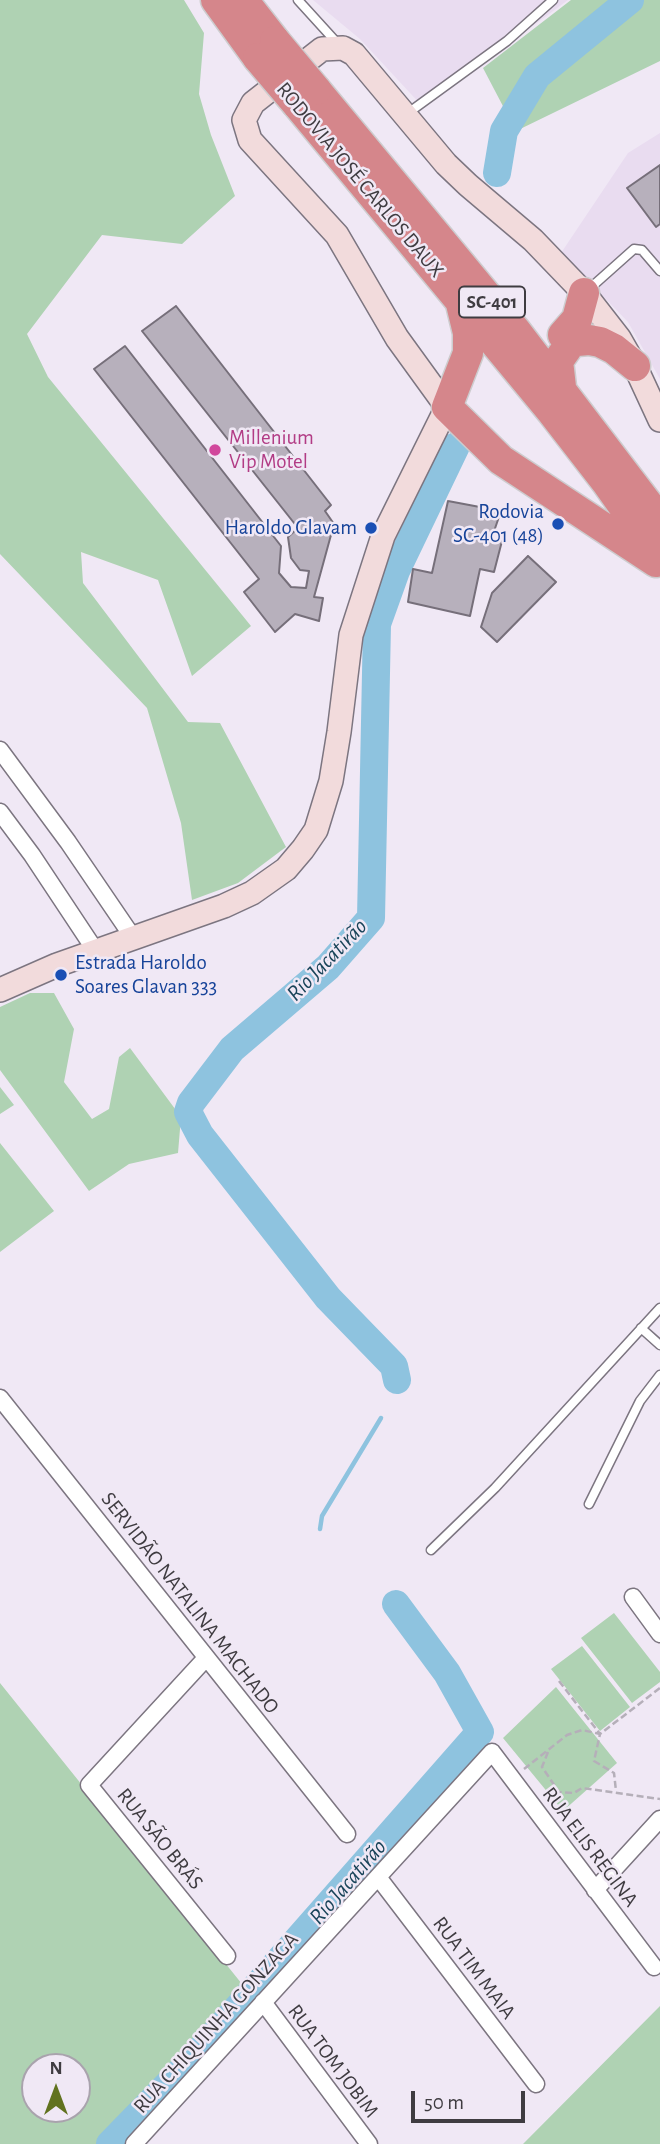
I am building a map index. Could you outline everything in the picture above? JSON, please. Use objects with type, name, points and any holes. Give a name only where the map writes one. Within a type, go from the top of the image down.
[{"type":"highway","name":"RODOVIA JOSÉ CARLOS DAUX","points":[[216,0],[266,49],[516,331],[660,520]]},
{"type":"highway","name":"RODOVIA JOSÉ CARLOS DAUX","points":[[243,0],[266,49]]},
{"type":"highway","name":"RODOVIA JOSÉ CARLOS DAUX","points":[[307,97],[461,300],[584,452],[660,558]]},
{"type":"highway","points":[[563,335],[577,319],[584,293]]},
{"type":"highway","points":[[461,300],[468,333],[468,353],[447,407],[482,445],[501,460],[660,565]]},
{"type":"highway","points":[[516,331],[533,337],[550,338],[600,327],[619,338]]},
{"type":"highway","points":[[561,387],[558,361],[570,344],[577,341],[600,342],[614,349],[635,366]]},
{"type":"main road","points":[[0,990],[94,950],[224,906],[252,893],[286,869],[303,849],[316,830],[328,790],[336,752],[351,635],[383,536],[447,407],[418,370],[386,321],[337,235],[250,139],[244,120],[253,103],[321,50],[342,48],[354,54],[468,186],[533,240],[584,293],[619,338],[660,421]]},
{"type":"main road","points":[[418,370],[438,377],[459,379]]},
{"type":"street","points":[[0,750],[68,842],[132,936]]},
{"type":"street","points":[[0,812],[32,855],[94,950]]},
{"type":"street","name":"SERVIDÃO NATALINA MACHADO","points":[[0,1398],[347,1835]]},
{"type":"street","points":[[633,1597],[660,1634]]},
{"type":"street","name":"RUA SÃO BRÁS","points":[[206,1658],[89,1784],[227,1956]]},
{"type":"street","name":"RUA ELIS REGINA","points":[[492,1752],[654,1967]]},
{"type":"street","name":"RUA CHIQUINHA GONZAGA","points":[[141,2141],[263,2002],[492,1752]]},
{"type":"street","points":[[595,1889],[660,1819]]},
{"type":"street","name":"RUA TIM MAIA","points":[[379,1877],[536,2084]]},
{"type":"street","name":"RUA TOM JOBIM","points":[[263,2002],[369,2144]]},
{"type":"lane","points":[[298,0],[342,48]]},
{"type":"lane","points":[[406,115],[507,41],[553,0]]},
{"type":"lane","points":[[584,293],[634,249],[642,250],[660,271]]},
{"type":"lane","points":[[430,1550],[486,1497],[660,1308]]},
{"type":"lane","points":[[642,1328],[660,1345]]},
{"type":"lane","points":[[589,1504],[640,1401],[660,1375]]},
{"type":"path","points":[[559,1681],[600,1734]]},
{"type":"path","points":[[616,1791],[614,1773],[594,1761],[600,1734],[660,1688]]},
{"type":"path","points":[[512,1778],[556,1742],[574,1732],[582,1730],[600,1734]]},
{"type":"path","points":[[550,1749],[541,1767],[559,1792],[574,1793],[582,1788],[660,1799]]},
{"type":"shaded area","points":[[313,0],[568,0],[423,107],[360,39]]},
{"type":"shaded area","points":[[660,133],[660,379],[628,322],[561,253],[628,153]]},
{"type":"green space","points":[[0,0],[184,0],[204,33],[199,94],[211,135],[235,196],[182,244],[102,235],[27,334],[48,377],[251,626],[192,676],[158,580],[81,552],[83,583],[188,722],[220,723],[286,847],[238,883],[192,900],[181,823],[147,708],[0,554]]},
{"type":"green space","points":[[571,0],[660,0],[660,61],[516,131],[483,68]]},
{"type":"green space","points":[[30,993],[54,993],[74,1029],[64,1082],[92,1119],[109,1109],[119,1057],[130,1048],[181,1117],[178,1153],[129,1164],[89,1191],[0,1070],[0,1007]]},
{"type":"green space","points":[[0,1087],[14,1105],[0,1114]]},
{"type":"green space","points":[[0,1143],[54,1211],[0,1252]]},
{"type":"green space","points":[[614,1613],[660,1672],[660,1682],[632,1703],[581,1638]]},
{"type":"green space","points":[[582,1646],[630,1707],[600,1731],[551,1669]]},
{"type":"green space","points":[[0,1683],[246,1989],[101,2144],[0,2144]]},
{"type":"green space","points":[[556,1687],[617,1763],[563,1811],[503,1738]]},
{"type":"green space","points":[[660,2006],[660,2144],[523,2144]]},
{"type":"building","points":[[660,165],[660,224],[656,227],[627,188]]},
{"type":"building","points":[[176,306],[331,505],[325,511],[334,524],[314,597],[323,598],[319,621],[295,614],[275,632],[244,592],[259,579],[94,369],[125,346],[281,546],[279,573],[291,587],[306,588],[309,571],[300,570],[291,558],[288,537],[298,528],[142,331]]},
{"type":"building","points":[[448,501],[501,511],[491,540],[502,541],[494,572],[480,569],[470,616],[408,602],[413,569],[432,573]]},
{"type":"building","points":[[528,556],[556,582],[497,642],[481,627],[492,593]]},
{"type":"waterway","name":"Rio Jacatirão","points":[[497,173],[504,131],[537,76],[630,0]]},
{"type":"waterway","name":"Rio Jacatirão","points":[[397,1380],[394,1366],[328,1298],[200,1135],[188,1112],[191,1103],[232,1049],[328,967],[371,918],[377,624],[396,571],[456,446]]},
{"type":"waterway","points":[[320,1529],[322,1516],[381,1418]]},
{"type":"waterway","name":"Rio Jacatirão","points":[[110,2144],[191,2061],[480,1732],[447,1673],[396,1604]]},
{"type":"place","name":"Millenium Vip Motel","points":[[215,450]]},
{"type":"place","name":"Rodovia SC-401 (48)","points":[[558,524]]},
{"type":"place","name":"Haroldo Glavam","points":[[371,528]]},
{"type":"place","name":"Estrada Haroldo Soares Glavan 333","points":[[61,975]]}]
